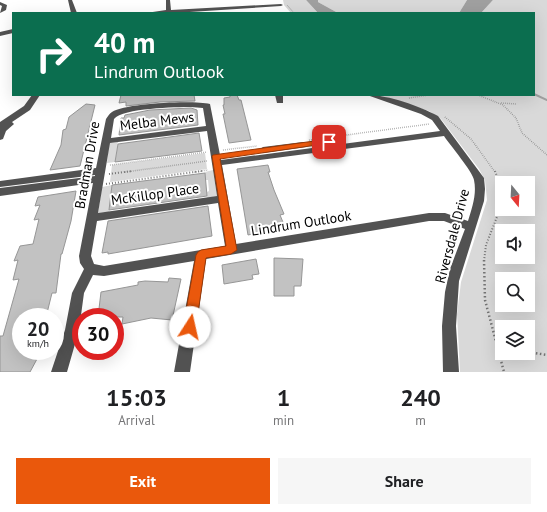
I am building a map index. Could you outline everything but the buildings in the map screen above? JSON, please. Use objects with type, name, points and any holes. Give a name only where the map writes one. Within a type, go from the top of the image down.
[{"type":"street","points":[[70,0],[73,12]]},
{"type":"street","points":[[168,0],[170,12]]},
{"type":"street","points":[[0,3],[4,5],[4,9],[0,12]]},
{"type":"street","points":[[188,12],[281,5]]},
{"type":"street","points":[[0,34],[12,31]]},
{"type":"street","points":[[0,137],[1,127],[17,118],[31,104],[35,96]]},
{"type":"street","name":"Riversdale Drive","points":[[374,96],[428,114],[435,118],[472,167],[480,185],[479,200],[457,263],[450,296],[449,320],[451,372]]},
{"type":"street","name":"Bradman Drive","points":[[90,269],[86,263],[85,256],[111,116],[125,110],[201,104],[208,108],[231,250]]},
{"type":"street","name":"Melba Mews","points":[[106,140],[211,128]]},
{"type":"street","points":[[216,160],[444,130]]},
{"type":"street","points":[[0,184],[99,178]]},
{"type":"street","points":[[0,192],[99,178]]},
{"type":"street","name":"McKillop Place","points":[[92,218],[223,199]]},
{"type":"street","name":"Lindrum Outlook","points":[[90,269],[104,271],[435,216],[449,218],[470,226]]},
{"type":"street","points":[[182,372],[201,255]]},
{"type":"street","points":[[59,372],[72,330],[78,294],[90,269]]},
{"type":"path","points":[[405,98],[420,96]]},
{"type":"path","points":[[476,96],[510,105],[516,104]]},
{"type":"path","points":[[498,102],[516,118],[522,133],[547,155]]},
{"type":"path","points":[[507,109],[510,105]]},
{"type":"path","points":[[99,178],[216,160]]},
{"type":"path","points":[[99,178],[208,170]]},
{"type":"path","points":[[495,331],[485,301],[484,259],[485,249],[500,216]]},
{"type":"path","points":[[535,353],[547,355]]},
{"type":"path","points":[[502,360],[504,372]]},
{"type":"shaded area","points":[[283,0],[306,0],[317,12],[290,12],[284,5]]},
{"type":"shaded area","points":[[306,0],[318,0],[318,2],[336,12],[317,12]]},
{"type":"shaded area","points":[[318,0],[467,0],[460,12],[336,12],[318,2]]},
{"type":"shaded area","points":[[467,0],[493,0],[482,12],[460,12]]},
{"type":"shaded area","points":[[493,0],[547,0],[547,372],[460,372],[457,314],[461,282],[487,200],[485,180],[479,169],[441,119],[429,111],[380,96],[535,96],[535,12],[482,12]]},
{"type":"shaded area","points":[[118,142],[115,162],[107,163],[109,143]]},
{"type":"shaded area","points":[[205,153],[207,169],[110,182],[112,165]]},
{"type":"shaded area","points":[[213,170],[217,196],[207,198],[207,192],[209,191],[208,180],[205,180],[205,172]]},
{"type":"shaded area","points":[[112,185],[109,212],[98,213],[102,187]]},
{"type":"waterway","points":[[535,94],[547,100]]},
{"type":"route","points":[[190,327],[201,255],[231,250],[216,156],[329,142]]}]
